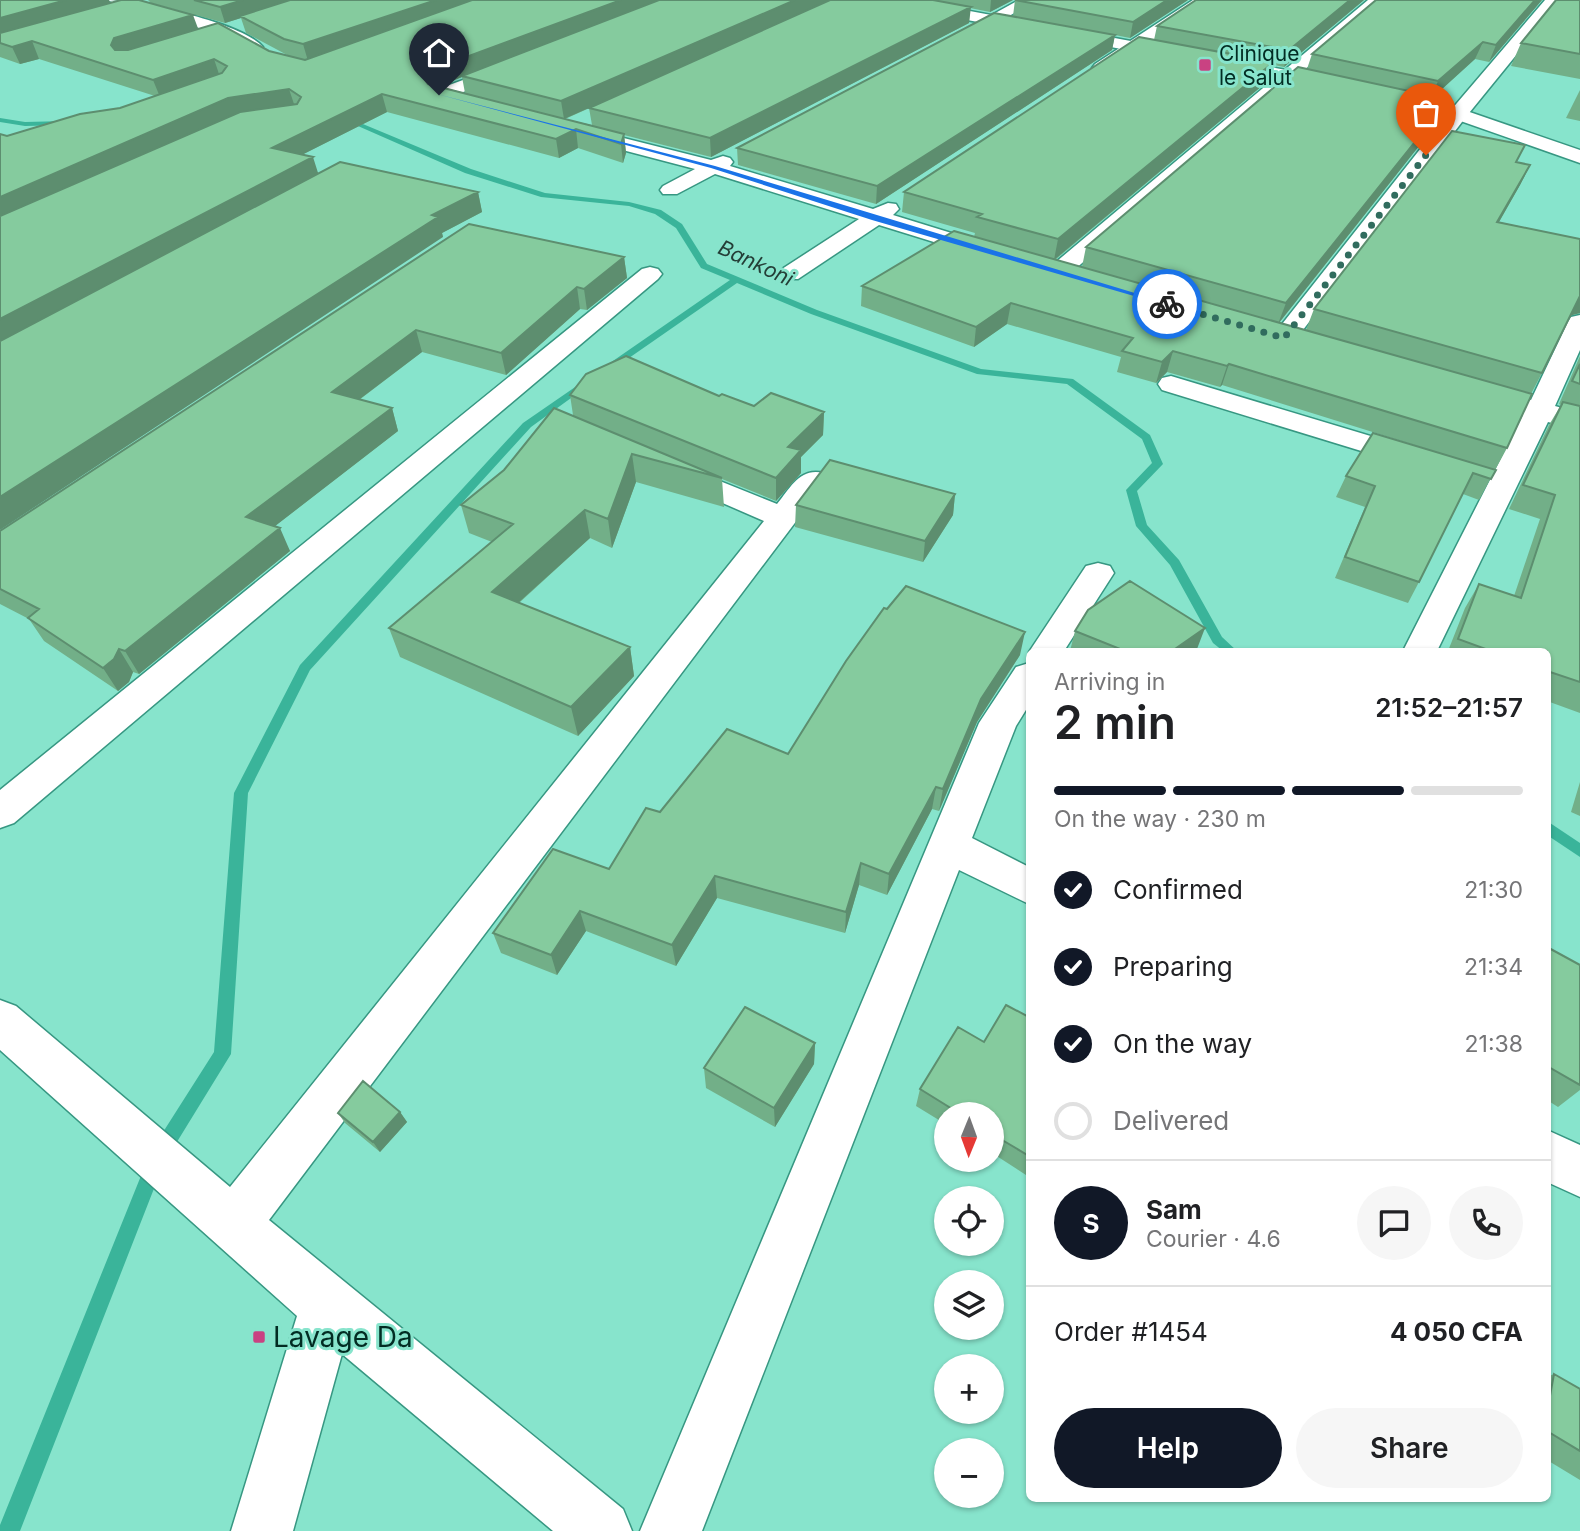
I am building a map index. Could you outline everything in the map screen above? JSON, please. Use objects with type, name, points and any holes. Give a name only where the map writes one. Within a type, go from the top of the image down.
[{"type":"street","points":[[135,6],[156,0]]},
{"type":"street","points":[[887,0],[1286,75],[1458,114],[1580,157]]},
{"type":"street","points":[[942,46],[1030,0]]},
{"type":"street","points":[[1087,77],[1203,0]]},
{"type":"street","points":[[1058,272],[1377,0]]},
{"type":"street","points":[[1284,338],[1458,114],[1553,0]]},
{"type":"street","points":[[113,6],[135,6],[225,31],[270,56]]},
{"type":"street","points":[[201,38],[251,23]]},
{"type":"street","points":[[477,105],[439,95],[530,60]]},
{"type":"street","points":[[590,117],[559,127],[713,167],[1085,280]]},
{"type":"street","points":[[670,190],[737,154]]},
{"type":"street","points":[[790,274],[908,196]]},
{"type":"street","points":[[0,812],[650,274]]},
{"type":"street","points":[[1421,648],[1492,481],[1539,411],[1580,322]]},
{"type":"street","points":[[1257,330],[1310,345]]},
{"type":"street","points":[[1171,384],[1438,465]]},
{"type":"street","points":[[1458,388],[1580,422]]},
{"type":"street","points":[[648,460],[783,518]]},
{"type":"street","points":[[233,1224],[813,479]]},
{"type":"street","points":[[1048,648],[1098,573]]},
{"type":"street","points":[[671,1531],[998,723],[1026,681]]},
{"type":"street","points":[[948,845],[1026,885]]},
{"type":"street","points":[[0,1021],[328,1306],[601,1531]]},
{"type":"street","points":[[1551,1157],[1580,1172]]},
{"type":"street","points":[[262,1531],[328,1306]]},
{"type":"building","points":[[0,0],[66,0],[0,18]]},
{"type":"building","points":[[121,0],[139,0],[193,15],[114,38],[111,45],[115,50],[128,50],[218,23],[269,51],[305,60],[472,0],[621,0],[428,71],[423,77],[428,84],[624,134],[621,144],[576,129],[556,139],[382,94],[272,148],[313,157],[0,319],[0,216],[240,112],[297,104],[301,97],[289,89],[228,98],[0,197],[0,134],[7,136],[80,114],[120,108],[222,73],[227,66],[214,59],[153,80],[32,41],[12,47],[0,43],[0,33]]},
{"type":"building","points":[[194,0],[243,0],[220,7]]},
{"type":"building","points":[[290,0],[436,0],[303,44],[284,39],[240,16]]},
{"type":"building","points":[[659,0],[795,0],[561,101],[462,76]]},
{"type":"building","points":[[830,0],[933,0],[971,7],[710,138],[589,108]]},
{"type":"building","points":[[1015,0],[1167,0],[1133,22]]},
{"type":"building","points":[[1196,0],[1350,0],[1289,50],[1157,26]]},
{"type":"building","points":[[1376,0],[1535,0],[1496,45],[1483,42],[1438,81],[1312,54]]},
{"type":"building","points":[[1556,0],[1580,0],[1580,54],[1521,43]]},
{"type":"building","points":[[994,13],[1115,35],[877,186],[737,148]]},
{"type":"building","points":[[1139,37],[1274,62],[1058,239],[977,217],[982,214],[904,192]]},
{"type":"building","points":[[1298,67],[1423,94],[1414,102],[1436,106],[1415,125],[1427,127],[1286,303],[1086,247]]},
{"type":"building","points":[[1452,131],[1525,145],[1516,162],[1530,165],[1497,222],[1580,239],[1580,296],[1542,373],[1314,309]]},
{"type":"building","points":[[340,162],[478,192],[432,215],[438,217],[0,497],[0,341]]},
{"type":"building","points":[[469,224],[624,257],[584,289],[577,287],[501,353],[416,330],[332,392],[392,408],[246,517],[280,528],[125,651],[119,649],[114,659],[103,668],[28,618],[39,609],[0,589],[0,531]]},
{"type":"building","points":[[954,231],[1532,394],[1507,448],[1229,364],[1227,366],[1173,351],[1162,362],[1122,351],[1133,338],[1011,303],[976,327],[862,286]]},
{"type":"building","points":[[626,356],[719,396],[722,394],[754,406],[771,393],[824,412],[788,447],[801,450],[776,478],[570,395],[586,374]]},
{"type":"building","points":[[1580,364],[1580,384],[1572,381]]},
{"type":"building","points":[[1563,402],[1580,406],[1580,682],[1551,672],[1551,648],[1483,648],[1458,639],[1479,584],[1521,598],[1555,495],[1523,485]]},
{"type":"building","points":[[554,408],[722,478],[632,454],[608,519],[585,510],[492,592],[630,647],[571,707],[389,628],[513,524],[461,505],[504,470]]},
{"type":"building","points":[[1373,433],[1496,470],[1491,479],[1473,473],[1419,582],[1345,557],[1375,486],[1346,476]]},
{"type":"building","points":[[830,460],[955,494],[925,541],[796,505]]},
{"type":"building","points":[[1130,581],[1205,628],[1176,648],[1118,648],[1075,631],[1088,610]]},
{"type":"building","points":[[906,586],[1025,632],[981,699],[943,789],[936,787],[889,874],[861,863],[846,912],[715,876],[672,945],[580,911],[551,955],[493,933],[553,849],[609,869],[646,808],[660,812],[727,729],[788,754],[846,661],[884,608],[887,609]]},
{"type":"building","points":[[1551,949],[1580,965],[1580,1085],[1551,1068]]},
{"type":"building","points":[[1006,1005],[1026,1015],[1026,1154],[1004,1141],[1004,1102],[941,1102],[920,1089],[958,1027],[984,1042]]},
{"type":"building","points":[[745,1007],[815,1043],[774,1108],[704,1068]]},
{"type":"building","points":[[363,1081],[400,1112],[373,1142],[338,1113]]},
{"type":"building","points":[[1554,1374],[1580,1389],[1580,1451],[1551,1433],[1551,1390]]},
{"type":"waterway","name":"Bankoni","points":[[344,118],[468,171],[544,195],[629,204],[658,212],[679,226],[704,266],[814,312],[980,372],[1070,381],[1146,437],[1158,464],[1131,490],[1142,526],[1175,563],[1217,640],[1227,648]]},
{"type":"waterway","name":"Bankoni","points":[[0,120],[25,124],[66,123]]},
{"type":"waterway","points":[[613,365],[736,280]]},
{"type":"waterway","points":[[9,1531],[157,1157],[222,1054],[241,793],[305,668],[527,425],[584,385]]},
{"type":"waterway","name":"Bankoni","points":[[1551,830],[1580,851]]},
{"type":"way so far","points":[[1167,304],[1284,338],[1426,155]]},
{"type":"place","name":"Clinique le Salut","points":[[1205,65]]},
{"type":"place","name":"Lavage Da","points":[[259,1337]]},
{"type":"route","points":[[439,95],[713,167],[874,218],[1167,304]]}]
